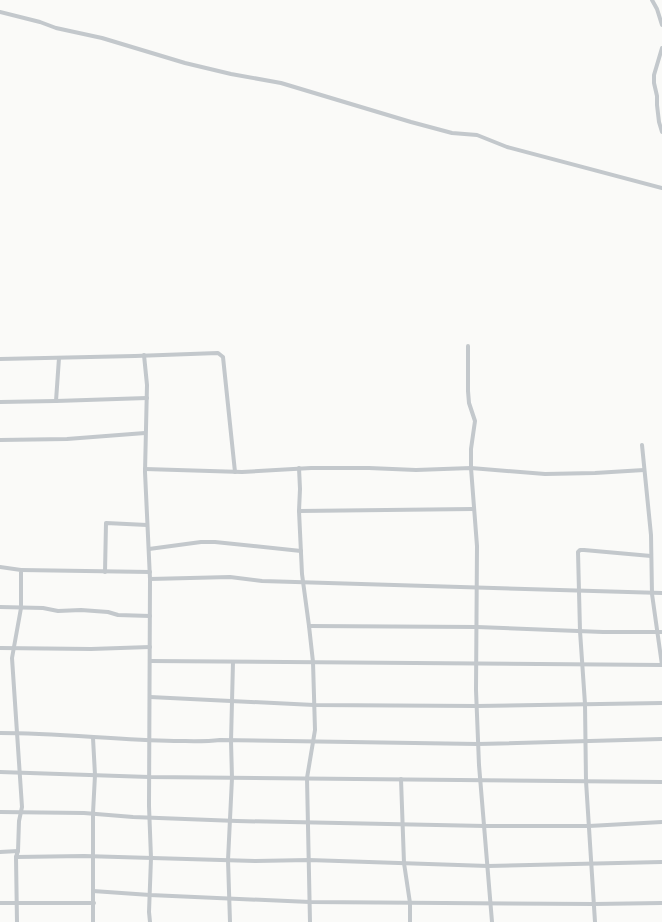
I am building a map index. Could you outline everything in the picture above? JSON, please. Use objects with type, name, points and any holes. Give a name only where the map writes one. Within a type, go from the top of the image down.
[{"type":"street","points":[[652,0],[657,9],[662,25]]},
{"type":"street","points":[[0,12],[40,22],[56,28],[102,38],[185,63],[231,74],[281,83],[452,133],[477,135],[507,147],[662,188]]},
{"type":"street","points":[[662,48],[654,75],[659,122],[662,132]]},
{"type":"street","points":[[468,346],[468,397],[475,421],[471,449],[471,468],[477,546],[476,627],[478,744],[492,922]]},
{"type":"street","points":[[0,359],[218,352],[223,358],[235,472]]},
{"type":"street","points":[[144,355],[147,398],[145,469],[150,572],[150,922]]},
{"type":"street","points":[[56,401],[59,358]]},
{"type":"street","points":[[0,402],[147,398]]},
{"type":"street","points":[[0,440],[66,439],[145,433]]},
{"type":"street","points":[[150,662],[662,665],[660,632],[652,594],[651,535],[642,445]]},
{"type":"street","points":[[299,468],[301,551],[303,582],[313,662],[315,730],[307,778],[310,860],[310,922]]},
{"type":"street","points":[[145,469],[235,472],[299,468],[416,470],[471,468],[545,474],[595,474],[644,470]]},
{"type":"street","points":[[299,511],[473,509]]},
{"type":"street","points":[[105,572],[106,523],[147,525]]},
{"type":"street","points":[[149,549],[201,542],[215,542],[301,551]]},
{"type":"street","points":[[595,922],[586,781],[585,704],[580,631],[578,552],[580,550],[652,556]]},
{"type":"street","points":[[0,567],[21,570],[150,572]]},
{"type":"street","points":[[17,922],[16,857],[18,851],[22,794],[19,773],[12,658],[21,608],[21,570]]},
{"type":"street","points":[[150,579],[230,577],[262,581],[662,594]]},
{"type":"street","points":[[0,607],[43,608],[58,611],[81,610],[108,612],[118,615],[150,616]]},
{"type":"street","points":[[309,626],[476,627],[660,632]]},
{"type":"street","points":[[0,648],[91,649],[150,647]]},
{"type":"street","points":[[230,922],[228,899],[228,860],[232,778],[232,662]]},
{"type":"street","points":[[150,697],[314,705],[477,706],[662,703]]},
{"type":"street","points":[[0,733],[203,742],[313,741],[478,744],[662,739]]},
{"type":"street","points":[[93,738],[95,775],[93,813],[93,922]]},
{"type":"street","points":[[0,772],[149,777],[662,782]]},
{"type":"street","points":[[401,779],[404,863],[410,903],[410,922]]},
{"type":"street","points":[[0,812],[93,813],[150,818],[229,821],[485,826],[589,826],[662,822]]},
{"type":"street","points":[[0,852],[18,851]]},
{"type":"street","points":[[16,857],[310,860],[488,866],[591,862],[662,862]]},
{"type":"street","points":[[94,891],[310,902],[662,903]]},
{"type":"street","points":[[0,902],[94,903]]}]
